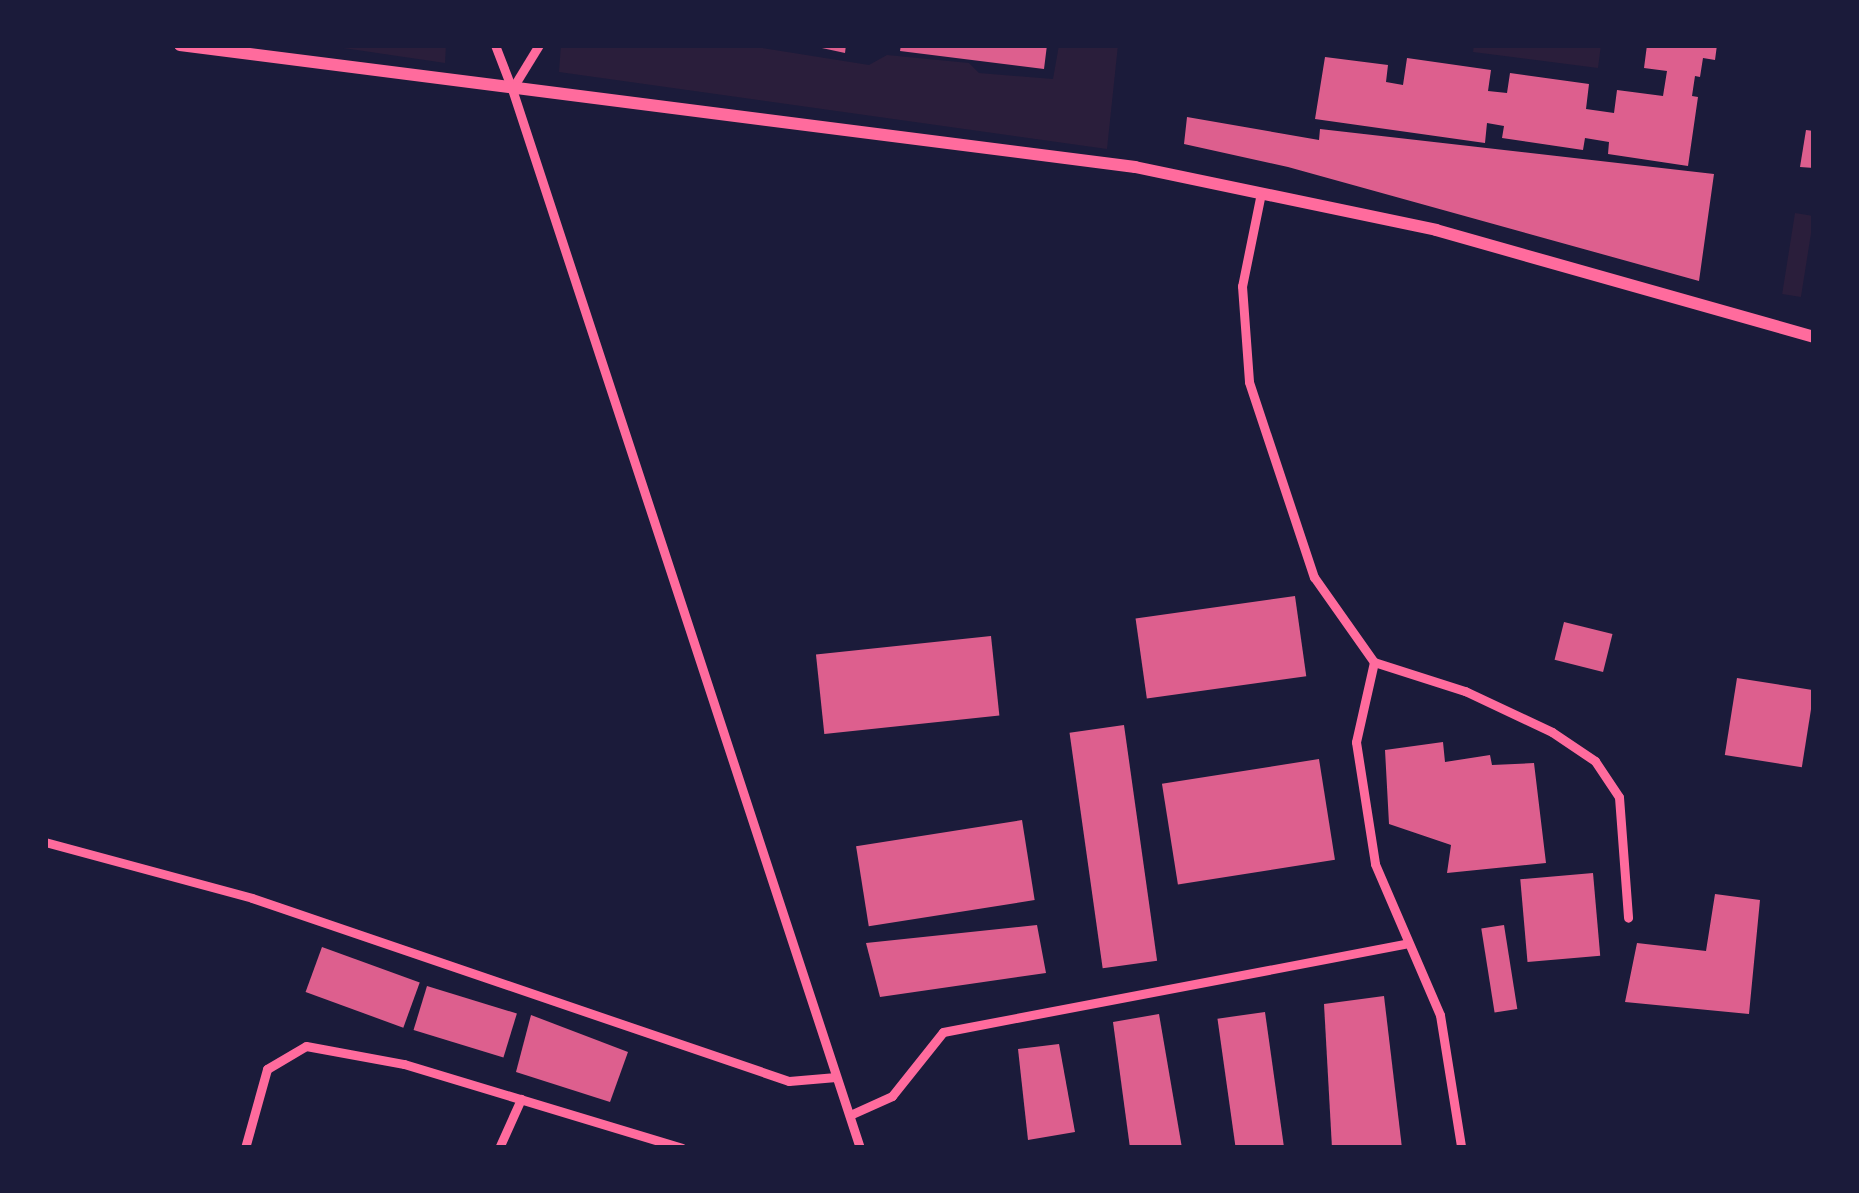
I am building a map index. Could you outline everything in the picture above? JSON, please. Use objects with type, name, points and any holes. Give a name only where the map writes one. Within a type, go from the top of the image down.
[{"type":"street","points":[[180,45],[1136,167],[1436,230],[1814,337]]},
{"type":"lane","points":[[495,45],[850,1115],[859,1146],[842,1148]]},
{"type":"lane","points":[[512,88],[538,45]]},
{"type":"lane","points":[[1261,193],[1242,286],[1249,382],[1314,577],[1374,662],[1465,691],[1552,732],[1595,761],[1619,797],[1628,918]]},
{"type":"lane","points":[[1374,662],[1362,698],[1358,761],[1375,864],[1405,944],[1440,1015],[1461,1147]]},
{"type":"lane","points":[[45,842],[252,898],[789,1081],[836,1077]]},
{"type":"lane","points":[[850,1115],[892,1096],[943,1032],[1405,944]]},
{"type":"lane","points":[[245,1148],[267,1069],[306,1046],[404,1064],[682,1148]]},
{"type":"lane","points":[[499,1148],[521,1099]]},
{"type":"shaded area","points":[[323,45],[446,45],[445,63]]},
{"type":"shaded area","points":[[561,45],[744,45],[869,65],[887,55],[969,63],[979,73],[1053,79],[1059,45],[1118,45],[1107,149],[559,72]]},
{"type":"shaded area","points":[[1474,45],[1601,45],[1598,68],[1473,52]]},
{"type":"shaded area","points":[[1795,213],[1814,216],[1801,297],[1782,294]]},
{"type":"building","points":[[808,45],[846,45],[845,53]]},
{"type":"building","points":[[901,45],[1047,45],[1044,69],[900,51]]},
{"type":"building","points":[[1647,45],[1717,45],[1715,60],[1703,58],[1700,77],[1695,76],[1692,96],[1698,97],[1688,166],[1608,154],[1609,142],[1585,138],[1583,150],[1502,138],[1504,126],[1487,123],[1485,143],[1315,119],[1325,57],[1388,65],[1386,82],[1403,85],[1407,58],[1491,70],[1488,91],[1507,93],[1510,73],[1589,84],[1586,109],[1614,113],[1617,90],[1663,96],[1667,71],[1644,68]]},
{"type":"building","points":[[1187,117],[1319,140],[1320,129],[1714,174],[1699,281],[1288,167],[1184,144]]},
{"type":"building","points":[[1806,130],[1814,131],[1814,168],[1800,167]]},
{"type":"building","points":[[1295,596],[1306,676],[1147,699],[1136,618]]},
{"type":"building","points":[[1564,622],[1613,634],[1603,672],[1555,660]]},
{"type":"building","points":[[991,636],[999,716],[824,734],[816,654]]},
{"type":"building","points":[[1737,678],[1814,690],[1802,767],[1725,755]]},
{"type":"building","points":[[1124,725],[1157,961],[1103,968],[1070,733]]},
{"type":"building","points":[[1443,742],[1445,762],[1490,755],[1492,765],[1534,763],[1546,863],[1447,873],[1451,845],[1389,824],[1385,750]]},
{"type":"building","points":[[1319,759],[1335,860],[1178,885],[1162,784]]},
{"type":"building","points":[[1022,820],[1035,900],[869,926],[856,846]]},
{"type":"building","points":[[1593,873],[1600,956],[1528,962],[1520,879]]},
{"type":"building","points":[[1715,894],[1760,900],[1749,1014],[1625,1002],[1637,943],[1706,951]]},
{"type":"building","points":[[1037,925],[1046,973],[880,997],[866,943]]},
{"type":"building","points":[[1504,925],[1517,1009],[1495,1013],[1481,929]]},
{"type":"building","points":[[322,947],[420,983],[403,1028],[306,992]]},
{"type":"building","points":[[427,986],[517,1013],[503,1057],[414,1030]]},
{"type":"building","points":[[1384,996],[1402,1148],[1332,1148],[1324,1004]]},
{"type":"building","points":[[1265,1012],[1284,1148],[1236,1148],[1217,1019]]},
{"type":"building","points":[[1159,1014],[1182,1148],[1130,1148],[1113,1022]]},
{"type":"building","points":[[531,1015],[628,1052],[610,1102],[516,1072]]},
{"type":"building","points":[[1059,1044],[1075,1132],[1028,1140],[1018,1049]]}]
